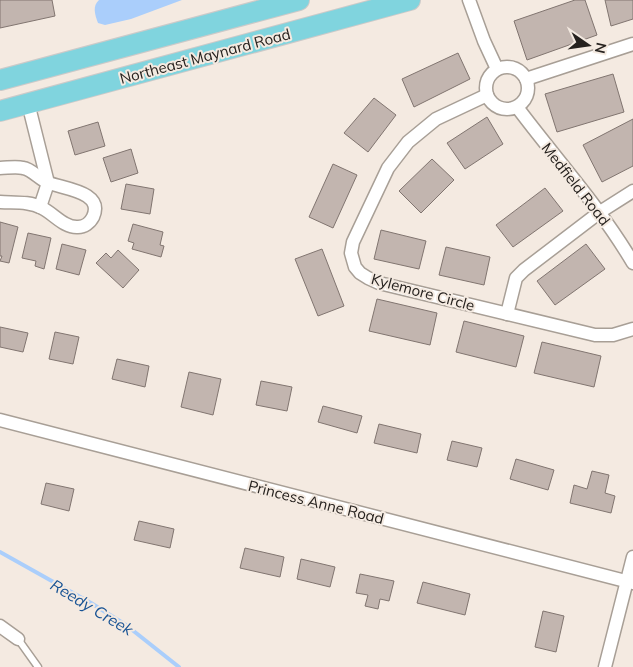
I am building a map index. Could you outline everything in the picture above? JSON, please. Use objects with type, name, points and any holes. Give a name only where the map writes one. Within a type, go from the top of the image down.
[{"type":"main road","name":"Northeast Maynard Road","points":[[0,80],[299,0]]},
{"type":"main road","name":"Northeast Maynard Road","points":[[0,111],[410,0]]},
{"type":"street","points":[[470,0],[484,41],[497,69]]},
{"type":"street","points":[[526,79],[633,44]]},
{"type":"street","points":[[503,66],[517,69],[526,79],[528,85],[526,97],[517,107],[503,109],[496,106],[487,95],[485,89],[488,77],[503,66]]},
{"type":"street","name":"Kylemore Circle","points":[[487,95],[436,119],[420,131],[397,155],[377,188],[353,242],[351,253],[355,267],[360,273],[379,283],[595,335],[612,335],[633,329]]},
{"type":"street","points":[[28,104],[48,183],[40,207]]},
{"type":"street","name":"Medfield Road","points":[[517,107],[600,212],[633,262]]},
{"type":"street","points":[[0,168],[24,168],[48,183],[82,193],[95,204],[95,212],[92,220],[78,228],[67,226],[40,207],[29,204],[0,202]]},
{"type":"street","points":[[507,314],[516,278],[532,263],[600,212],[633,191]]},
{"type":"street","name":"Princess Anne Road","points":[[0,420],[630,582]]},
{"type":"street","points":[[605,667],[630,582],[633,557]]},
{"type":"street","points":[[0,626],[18,639]]},
{"type":"lane","points":[[18,639],[38,667]]},
{"type":"water","points":[[99,0],[182,0],[131,19],[105,25],[98,23],[95,14],[95,5]]},
{"type":"building","points":[[0,0],[52,0],[55,16],[0,28]]},
{"type":"building","points":[[575,0],[585,0],[597,35],[527,60],[514,21]]},
{"type":"building","points":[[605,0],[633,0],[633,19],[611,26]]},
{"type":"building","points":[[458,53],[470,79],[414,107],[402,79]]},
{"type":"building","points":[[613,74],[624,112],[557,132],[545,94]]},
{"type":"building","points":[[374,98],[396,115],[368,152],[344,133]]},
{"type":"building","points":[[487,117],[503,144],[465,169],[447,143]]},
{"type":"building","points":[[633,119],[633,166],[602,182],[583,145]]},
{"type":"building","points":[[98,122],[105,146],[75,155],[68,131]]},
{"type":"building","points":[[131,149],[138,173],[111,182],[103,158]]},
{"type":"building","points":[[432,159],[454,180],[421,213],[399,191]]},
{"type":"building","points":[[333,164],[357,175],[333,228],[309,217]]},
{"type":"building","points":[[126,184],[154,189],[150,214],[121,209]]},
{"type":"building","points":[[545,188],[563,211],[513,247],[496,225]]},
{"type":"building","points":[[0,222],[18,227],[9,263],[0,261],[2,256],[0,256]]},
{"type":"building","points":[[133,224],[163,232],[160,245],[164,246],[161,257],[132,249],[134,243],[128,241]]},
{"type":"building","points":[[381,230],[426,241],[419,269],[374,259]]},
{"type":"building","points":[[28,233],[51,238],[44,269],[35,266],[36,261],[22,258]]},
{"type":"building","points":[[62,244],[86,250],[79,275],[56,269]]},
{"type":"building","points":[[586,244],[605,269],[555,305],[537,281]]},
{"type":"building","points":[[446,247],[490,257],[484,285],[439,275]]},
{"type":"building","points":[[322,249],[344,306],[318,316],[295,259]]},
{"type":"building","points":[[118,250],[139,270],[123,288],[96,263],[106,253],[111,258]]},
{"type":"building","points":[[377,299],[437,313],[430,345],[369,331]]},
{"type":"building","points":[[464,321],[524,336],[516,367],[456,352]]},
{"type":"building","points":[[0,327],[28,333],[23,352],[0,347]]},
{"type":"building","points":[[55,332],[79,337],[73,364],[49,359]]},
{"type":"building","points":[[542,342],[601,356],[594,387],[534,373]]},
{"type":"building","points":[[117,359],[149,366],[145,387],[112,379]]},
{"type":"building","points":[[189,372],[221,379],[213,415],[181,407]]},
{"type":"building","points":[[261,381],[292,387],[287,411],[256,405]]},
{"type":"building","points":[[323,406],[362,416],[357,433],[318,422]]},
{"type":"building","points":[[379,424],[421,434],[417,453],[374,443]]},
{"type":"building","points":[[452,441],[482,448],[477,467],[447,460]]},
{"type":"building","points":[[516,459],[554,470],[548,490],[510,479]]},
{"type":"building","points":[[592,471],[609,475],[605,493],[615,496],[611,513],[570,503],[574,485],[587,489]]},
{"type":"building","points":[[46,483],[74,489],[69,511],[41,504]]},
{"type":"building","points":[[139,521],[174,529],[170,548],[134,540]]},
{"type":"building","points":[[245,548],[284,557],[280,577],[240,568]]},
{"type":"building","points":[[301,559],[335,567],[330,587],[297,579]]},
{"type":"building","points":[[360,574],[394,581],[389,601],[380,599],[378,609],[365,606],[368,595],[356,593]]},
{"type":"building","points":[[423,582],[470,594],[465,615],[417,603]]},
{"type":"building","points":[[543,611],[564,616],[556,652],[535,647]]},
{"type":"waterway","name":"Reedy Creek","points":[[0,552],[126,625],[179,667]]}]
